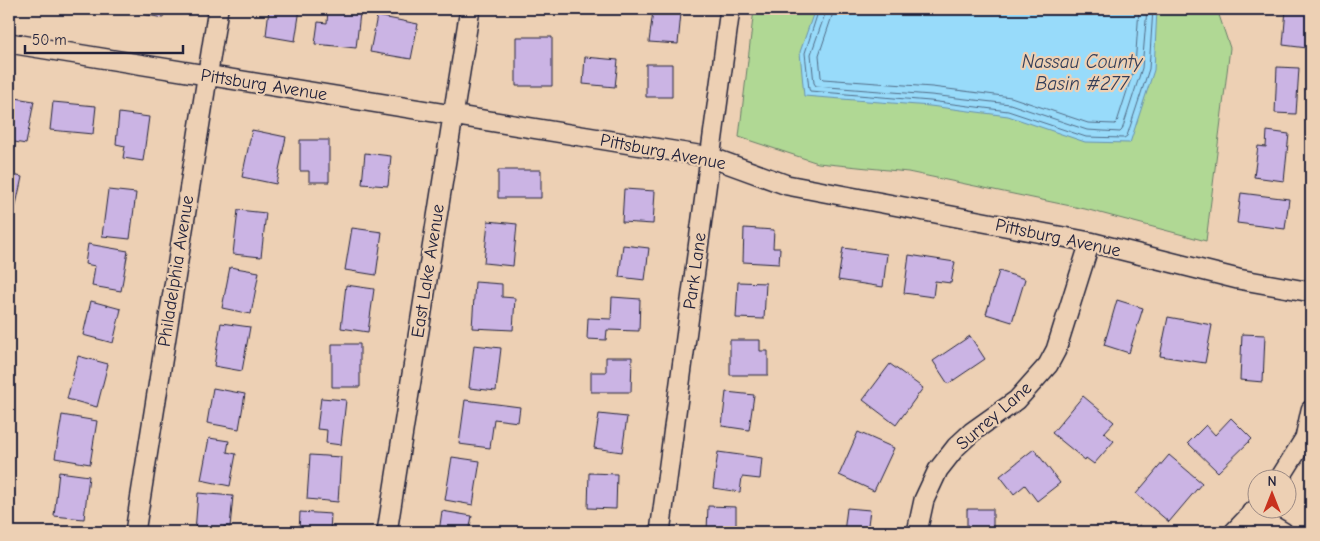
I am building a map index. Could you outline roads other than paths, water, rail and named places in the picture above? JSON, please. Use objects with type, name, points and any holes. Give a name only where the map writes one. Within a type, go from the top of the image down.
[{"type":"street","name":"Philadelphia Avenue","points":[[135,532],[218,9]]},
{"type":"street","name":"East Lake Avenue","points":[[387,532],[470,9]]},
{"type":"street","name":"Park Lane","points":[[660,532],[730,9]]},
{"type":"street","name":"Pittsburg Avenue","points":[[9,43],[710,157],[787,185],[1090,242],[1238,279],[1311,292]]},
{"type":"street","name":"Surrey Lane","points":[[917,532],[924,500],[938,470],[956,447],[972,432],[1018,400],[1048,366],[1056,350],[1090,242]]},
{"type":"street","points":[[1286,468],[1305,438],[1311,410]]},
{"type":"street","points":[[1234,532],[1248,517]]},
{"type":"street","points":[[1265,518],[1283,532]]},
{"type":"water","name":"Nassau County Basin #277","points":[[815,9],[1157,9],[1154,70],[1130,143],[1085,142],[1008,116],[930,106],[804,96],[800,52]]}]
